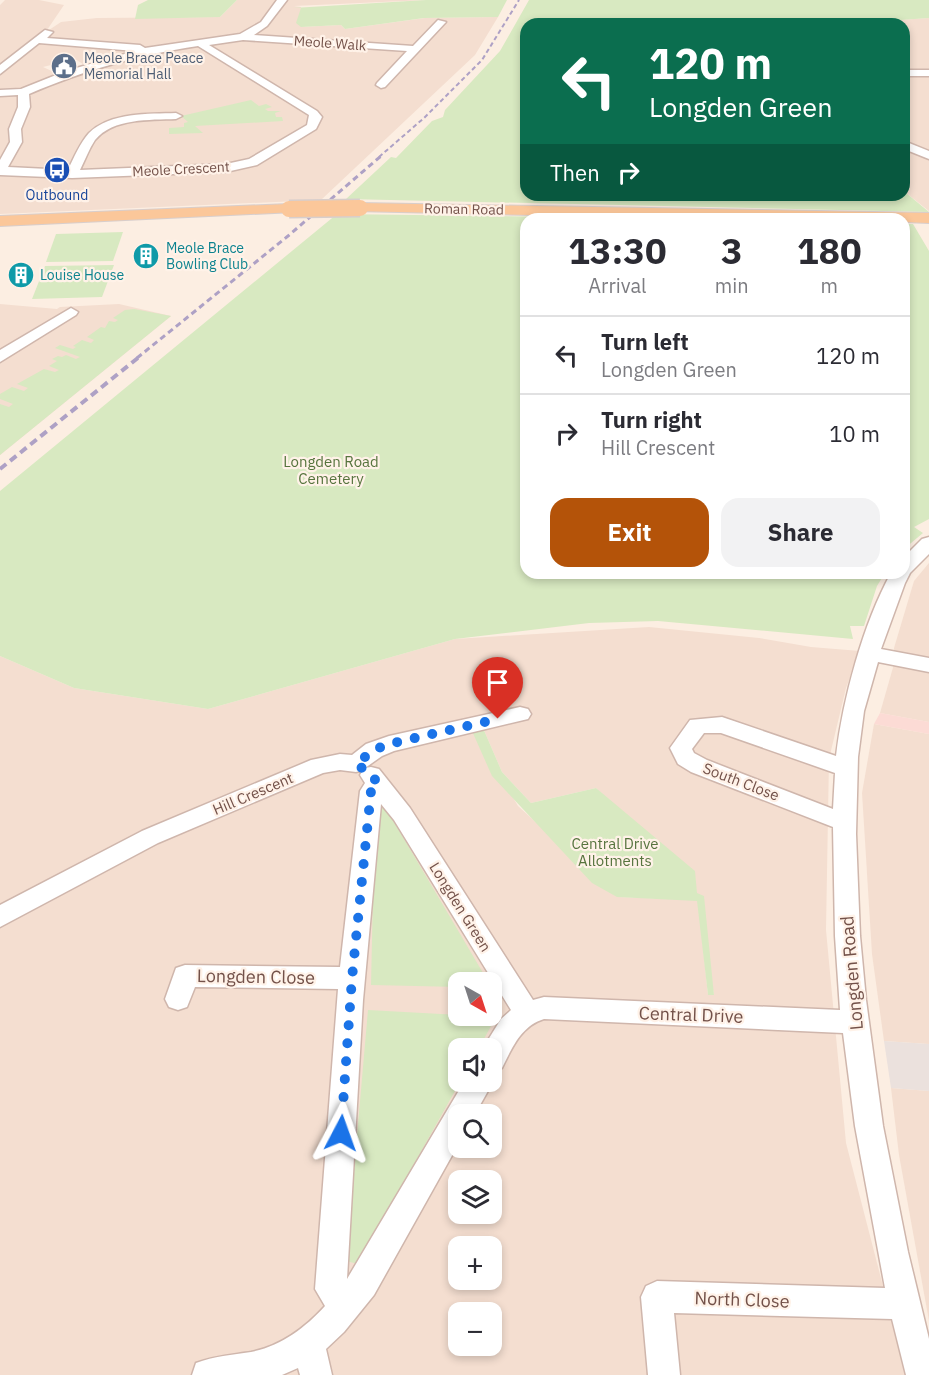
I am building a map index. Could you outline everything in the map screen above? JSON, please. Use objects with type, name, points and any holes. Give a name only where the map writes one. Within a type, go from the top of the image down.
[{"type":"main road","name":"Roman Road","points":[[0,221],[360,208],[578,213]]},
{"type":"main road","name":"Roman Road","points":[[910,221],[928,221]]},
{"type":"street","points":[[0,93],[23,92],[69,73],[148,50],[243,37],[264,24],[282,0]]},
{"type":"street","points":[[381,85],[441,22]]},
{"type":"street","points":[[0,71],[45,34],[148,50]]},
{"type":"street","name":"Meole Walk","points":[[243,37],[417,49]]},
{"type":"street","name":"Meole Crescent","points":[[1,171],[72,174],[240,166],[266,155],[312,127],[316,117],[313,113],[201,44]]},
{"type":"street","points":[[910,73],[929,73]]},
{"type":"street","points":[[1,171],[16,142],[15,129],[24,107],[23,92]]},
{"type":"street","points":[[72,174],[93,135],[109,126],[133,119],[176,116]]},
{"type":"street","points":[[910,147],[929,155]]},
{"type":"street","points":[[0,357],[71,312]]},
{"type":"street","points":[[910,563],[929,543]]},
{"type":"street","name":"Longden Road","points":[[898,579],[888,596],[852,715],[846,768],[844,822],[846,924],[855,1022],[876,1170],[904,1304],[922,1375]]},
{"type":"street","points":[[870,654],[929,665]]},
{"type":"street","points":[[356,764],[374,750],[389,744],[520,714]]},
{"type":"street","name":"South Close","points":[[844,822],[699,766],[686,758],[681,748],[698,724],[722,725],[846,768]]},
{"type":"street","name":"Hill Crescent","points":[[0,917],[33,897],[150,837],[319,766],[340,762],[356,764]]},
{"type":"street","name":"Longden Green","points":[[356,764],[368,772],[402,814],[527,1013]]},
{"type":"street","points":[[346,1306],[331,1289],[352,978],[371,791],[379,784]]},
{"type":"street","name":"Longden Close","points":[[178,999],[185,976],[352,978]]},
{"type":"street","name":"Central Drive","points":[[527,1013],[544,1008],[855,1022]]},
{"type":"street","points":[[502,1041],[510,1027],[527,1013]]},
{"type":"street","points":[[208,1375],[268,1364],[296,1352],[315,1338],[346,1306],[363,1284],[448,1134]]},
{"type":"street","name":"North Close","points":[[664,1375],[657,1297],[904,1304]]},
{"type":"street","points":[[315,1338],[312,1358],[316,1375]]},
{"type":"shaded area","points":[[5,0],[39,0],[64,5],[47,30],[61,22],[97,18],[220,17],[237,0],[426,0],[294,6],[301,7],[301,27],[341,25],[345,29],[425,18],[498,17],[475,55],[321,200],[0,214],[0,5]],"holes":[[[75,59],[86,66],[58,74],[43,67]]]},
{"type":"shaded area","points":[[929,18],[929,211],[910,196],[910,19]]},
{"type":"shaded area","points":[[0,304],[57,309],[119,304],[171,316],[0,455]]},
{"type":"shaded area","points":[[929,563],[929,722],[880,713],[894,664],[894,648],[914,581]]},
{"type":"shaded area","points":[[649,627],[860,651],[846,688],[829,759],[826,930],[846,1143],[906,1375],[0,1375],[0,656],[74,688],[208,709],[455,639]],"holes":[[[483,728],[502,772],[531,803],[596,788],[697,893],[714,995],[708,995],[698,900],[618,897],[518,806],[473,731]]]},
{"type":"shaded area","points":[[880,713],[929,722],[929,734],[874,724]]},
{"type":"shaded area","points":[[874,724],[929,734],[929,1044],[884,1041],[872,954],[862,793]]},
{"type":"shaded area","points":[[884,1041],[929,1044],[929,1091],[891,1088]]},
{"type":"shaded area","points":[[891,1088],[929,1091],[929,1321],[899,1155]]},
{"type":"green space","points":[[148,0],[237,0],[220,17],[135,19],[138,5]]},
{"type":"green space","points":[[426,0],[507,0],[498,17],[424,18],[345,29],[341,25],[301,27],[296,23],[301,8],[293,8]]},
{"type":"green space","points":[[529,0],[929,0],[929,18],[910,19],[520,18],[520,201],[910,201],[910,196],[929,212],[346,199],[391,157],[396,158],[432,121],[443,117],[445,110],[500,51]]},
{"type":"green space","points":[[251,100],[259,106],[266,104],[272,107],[265,109],[268,111],[281,111],[275,113],[276,117],[282,117],[283,121],[195,126],[203,133],[169,134],[169,128],[184,127],[184,123],[188,122],[181,116]]},
{"type":"green space","name":"Longden Road Cemetery","points":[[337,214],[520,216],[520,579],[881,579],[864,626],[850,626],[853,639],[658,621],[589,623],[455,639],[208,709],[74,688],[0,656],[0,491]]},
{"type":"green space","points":[[910,224],[913,224],[929,251],[929,519],[914,527],[923,533],[910,544]]},
{"type":"green space","points":[[123,232],[113,261],[46,262],[56,234]]},
{"type":"green space","points":[[114,265],[102,297],[32,299],[45,266]]},
{"type":"green space","points":[[134,309],[171,316],[0,455],[0,404],[9,407],[13,404],[0,399],[0,394],[12,387],[24,391],[28,388],[17,384],[44,369],[55,372],[59,370],[49,366],[57,361],[52,359],[58,356],[66,355],[76,359],[80,357],[55,348],[60,345],[73,349],[76,347],[73,346],[82,340],[91,343],[94,340],[87,337],[101,327],[105,328],[109,321],[118,320],[113,318],[125,310]]},
{"type":"green space","name":"Central Drive Allotments","points":[[483,728],[502,772],[531,803],[596,788],[695,871],[697,893],[704,896],[714,995],[708,995],[697,901],[617,897],[592,883],[492,776],[472,731]]},
{"type":"green space","points":[[375,802],[384,805],[482,972],[448,972],[448,987],[371,985]]},
{"type":"green space","points":[[368,1010],[448,1014],[448,1026],[491,1026],[484,1038],[448,1038],[448,1092],[454,1092],[358,1264],[346,1261]]},
{"type":"railway","points":[[379,157],[424,118],[482,60],[519,0]]},
{"type":"railway","points":[[137,358],[288,236],[381,156]]},
{"type":"railway","points":[[0,469],[139,357]]},
{"type":"place","name":"Meole Brace Peace Memorial Hall","points":[[64,66]]},
{"type":"place","name":"Outbound","points":[[57,170]]},
{"type":"place","name":"Meole Brace Bowling Club","points":[[146,256]]},
{"type":"place","name":"Louise House","points":[[21,275]]},
{"type":"route","points":[[341,1133],[352,978],[371,791],[379,784],[368,772],[356,764],[374,750],[389,744],[498,719]]}]
